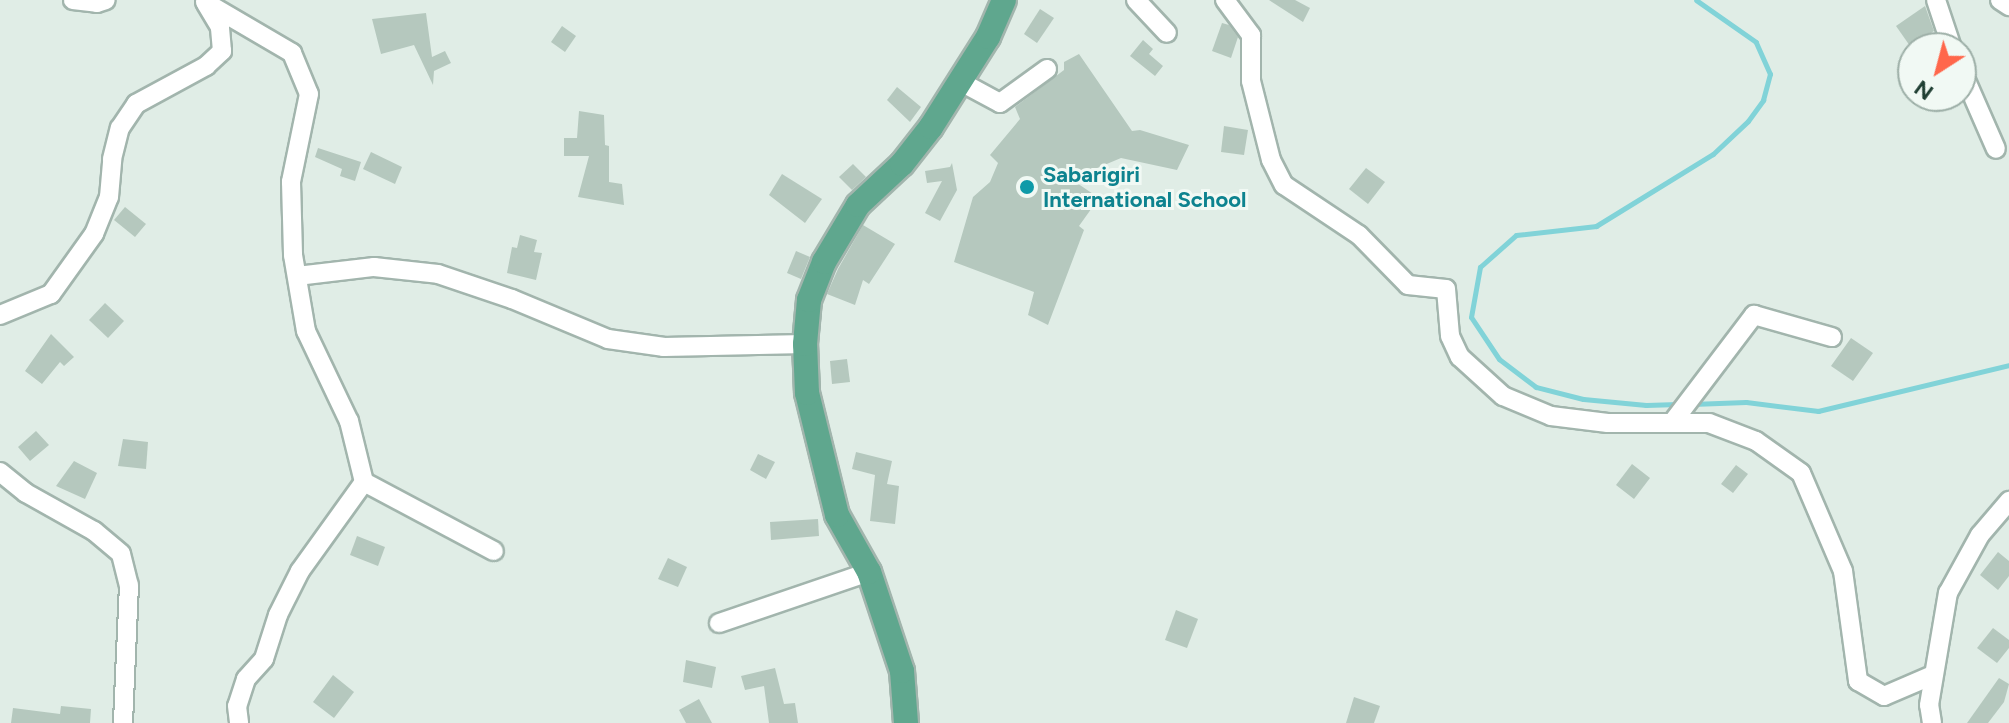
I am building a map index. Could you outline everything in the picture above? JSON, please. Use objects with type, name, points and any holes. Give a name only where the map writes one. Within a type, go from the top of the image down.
[{"type":"main road","points":[[906,723],[902,671],[869,572],[837,515],[807,393],[805,344],[809,300],[824,262],[858,205],[902,164],[961,82],[988,37],[1004,0]]},
{"type":"street","points":[[73,0],[97,3],[106,0]]},
{"type":"street","points":[[1136,0],[1167,33]]},
{"type":"street","points":[[1225,0],[1251,35],[1251,81],[1271,160],[1284,185],[1359,235],[1408,285],[1446,289],[1450,336],[1460,357],[1503,396],[1551,416],[1608,423],[1709,423],[1756,441],[1801,473],[1843,571],[1858,681],[1884,696],[1933,675]]},
{"type":"street","points":[[1936,0],[1947,32]]},
{"type":"street","points":[[2000,0],[2009,6]]},
{"type":"street","points":[[205,1],[292,53],[309,94],[291,182],[297,276],[306,331],[349,421],[364,482],[494,551]]},
{"type":"street","points":[[0,315],[51,294],[94,234],[109,197],[112,159],[120,128],[136,104],[206,66],[222,51],[220,27],[205,1]]},
{"type":"street","points":[[961,82],[1000,103],[1047,69]]},
{"type":"street","points":[[1977,106],[1996,149]]},
{"type":"street","points":[[297,276],[374,267],[438,274],[512,299],[608,339],[664,347],[805,344]]},
{"type":"street","points":[[1672,423],[1754,315],[1832,337]]},
{"type":"street","points":[[0,472],[26,493],[94,531],[121,554],[129,585],[123,723]]},
{"type":"street","points":[[239,723],[237,706],[246,679],[264,659],[278,615],[300,571],[364,482]]},
{"type":"street","points":[[1932,723],[1929,705],[1948,593],[1980,535],[2009,501]]},
{"type":"street","points":[[719,623],[869,572]]},
{"type":"building","points":[[1269,0],[1295,0],[1310,8],[1303,22]]},
{"type":"building","points":[[1925,6],[1934,31],[1900,32],[1896,26]]},
{"type":"building","points":[[1040,9],[1054,18],[1037,43],[1024,34]]},
{"type":"building","points":[[426,13],[432,57],[445,51],[451,63],[434,71],[433,85],[414,45],[381,54],[372,19]]},
{"type":"building","points":[[1222,23],[1229,25],[1238,37],[1231,58],[1212,51]]},
{"type":"building","points":[[562,26],[576,36],[565,52],[551,42]]},
{"type":"building","points":[[1143,40],[1153,49],[1149,54],[1163,66],[1155,76],[1130,56]]},
{"type":"building","name":"Sabarigiri International School","points":[[1079,54],[1132,131],[1140,130],[1189,145],[1177,170],[1121,158],[1071,179],[1099,198],[1079,226],[1084,230],[1048,325],[1028,315],[1034,292],[954,262],[973,197],[990,182],[998,163],[990,155],[1020,119],[1015,107],[1064,70],[1064,62]]},
{"type":"building","points":[[897,87],[921,107],[910,122],[887,100]]},
{"type":"building","points":[[579,111],[604,115],[605,145],[609,146],[609,182],[622,184],[624,205],[578,197],[589,156],[564,156],[564,138],[577,138]]},
{"type":"building","points":[[1224,126],[1248,130],[1244,155],[1221,152]]},
{"type":"building","points":[[318,148],[361,162],[355,181],[340,176],[342,169],[315,157]]},
{"type":"building","points":[[371,152],[402,167],[395,184],[363,169]]},
{"type":"building","points":[[952,163],[957,190],[940,221],[925,213],[942,181],[927,183],[925,171],[950,167]]},
{"type":"building","points":[[853,164],[866,177],[852,190],[839,177]]},
{"type":"building","points":[[1366,168],[1385,182],[1368,204],[1349,189]]},
{"type":"building","points":[[782,174],[822,199],[805,223],[769,195]]},
{"type":"building","points":[[125,207],[146,224],[135,237],[114,220]]},
{"type":"building","points":[[863,225],[895,244],[869,284],[863,280],[855,305],[827,294]]},
{"type":"building","points":[[520,235],[537,240],[534,252],[542,253],[536,280],[507,273],[512,247],[517,248]]},
{"type":"building","points":[[796,251],[810,257],[801,279],[787,273]]},
{"type":"building","points":[[105,303],[124,321],[108,338],[89,320]]},
{"type":"building","points":[[51,334],[74,357],[64,366],[60,362],[42,384],[25,371]]},
{"type":"building","points":[[1851,338],[1873,353],[1853,381],[1831,366]]},
{"type":"building","points":[[847,359],[850,382],[832,384],[830,361]]},
{"type":"building","points":[[36,431],[49,445],[30,461],[18,447]]},
{"type":"building","points":[[123,439],[148,442],[146,469],[118,466]]},
{"type":"building","points":[[856,452],[892,461],[887,484],[899,486],[895,524],[870,521],[875,475],[852,469]]},
{"type":"building","points":[[758,454],[775,462],[766,479],[750,470]]},
{"type":"building","points":[[74,461],[97,473],[85,499],[56,486]]},
{"type":"building","points":[[1632,464],[1650,478],[1634,499],[1616,485]]},
{"type":"building","points":[[1736,465],[1748,474],[1733,493],[1721,484]]},
{"type":"building","points":[[818,519],[819,536],[771,540],[770,522]]},
{"type":"building","points":[[357,536],[385,547],[378,566],[350,555]]},
{"type":"building","points":[[1998,552],[2009,561],[2009,576],[1998,590],[1980,575]]},
{"type":"building","points":[[668,558],[687,567],[678,587],[658,579]]},
{"type":"building","points":[[1176,610],[1198,619],[1187,648],[1165,640]]},
{"type":"building","points":[[1993,628],[2009,640],[2009,648],[1997,663],[1977,648]]},
{"type":"building","points":[[686,660],[716,667],[712,688],[683,682]]},
{"type":"building","points":[[775,668],[784,704],[795,703],[798,723],[769,723],[764,686],[745,690],[741,676]]},
{"type":"building","points":[[333,675],[354,692],[334,718],[313,702]]},
{"type":"building","points":[[1999,678],[2009,684],[2004,702],[1988,723],[1967,723]]},
{"type":"building","points":[[1354,697],[1380,706],[1374,723],[1346,723]]},
{"type":"building","points":[[699,699],[712,723],[686,723],[679,710]]},
{"type":"building","points":[[61,706],[91,709],[90,723],[11,723],[13,708],[60,714]]},
{"type":"waterway","points":[[1678,404],[1646,405],[1583,399],[1536,387],[1499,359],[1471,317],[1480,267],[1516,235],[1596,226],[1713,154],[1748,121],[1763,100],[1770,74],[1756,42],[1696,0]]},
{"type":"waterway","points":[[1692,404],[1746,402],[1818,411],[2009,365]]},
{"type":"place","name":"Sabarigiri International School","points":[[1027,187]]}]
